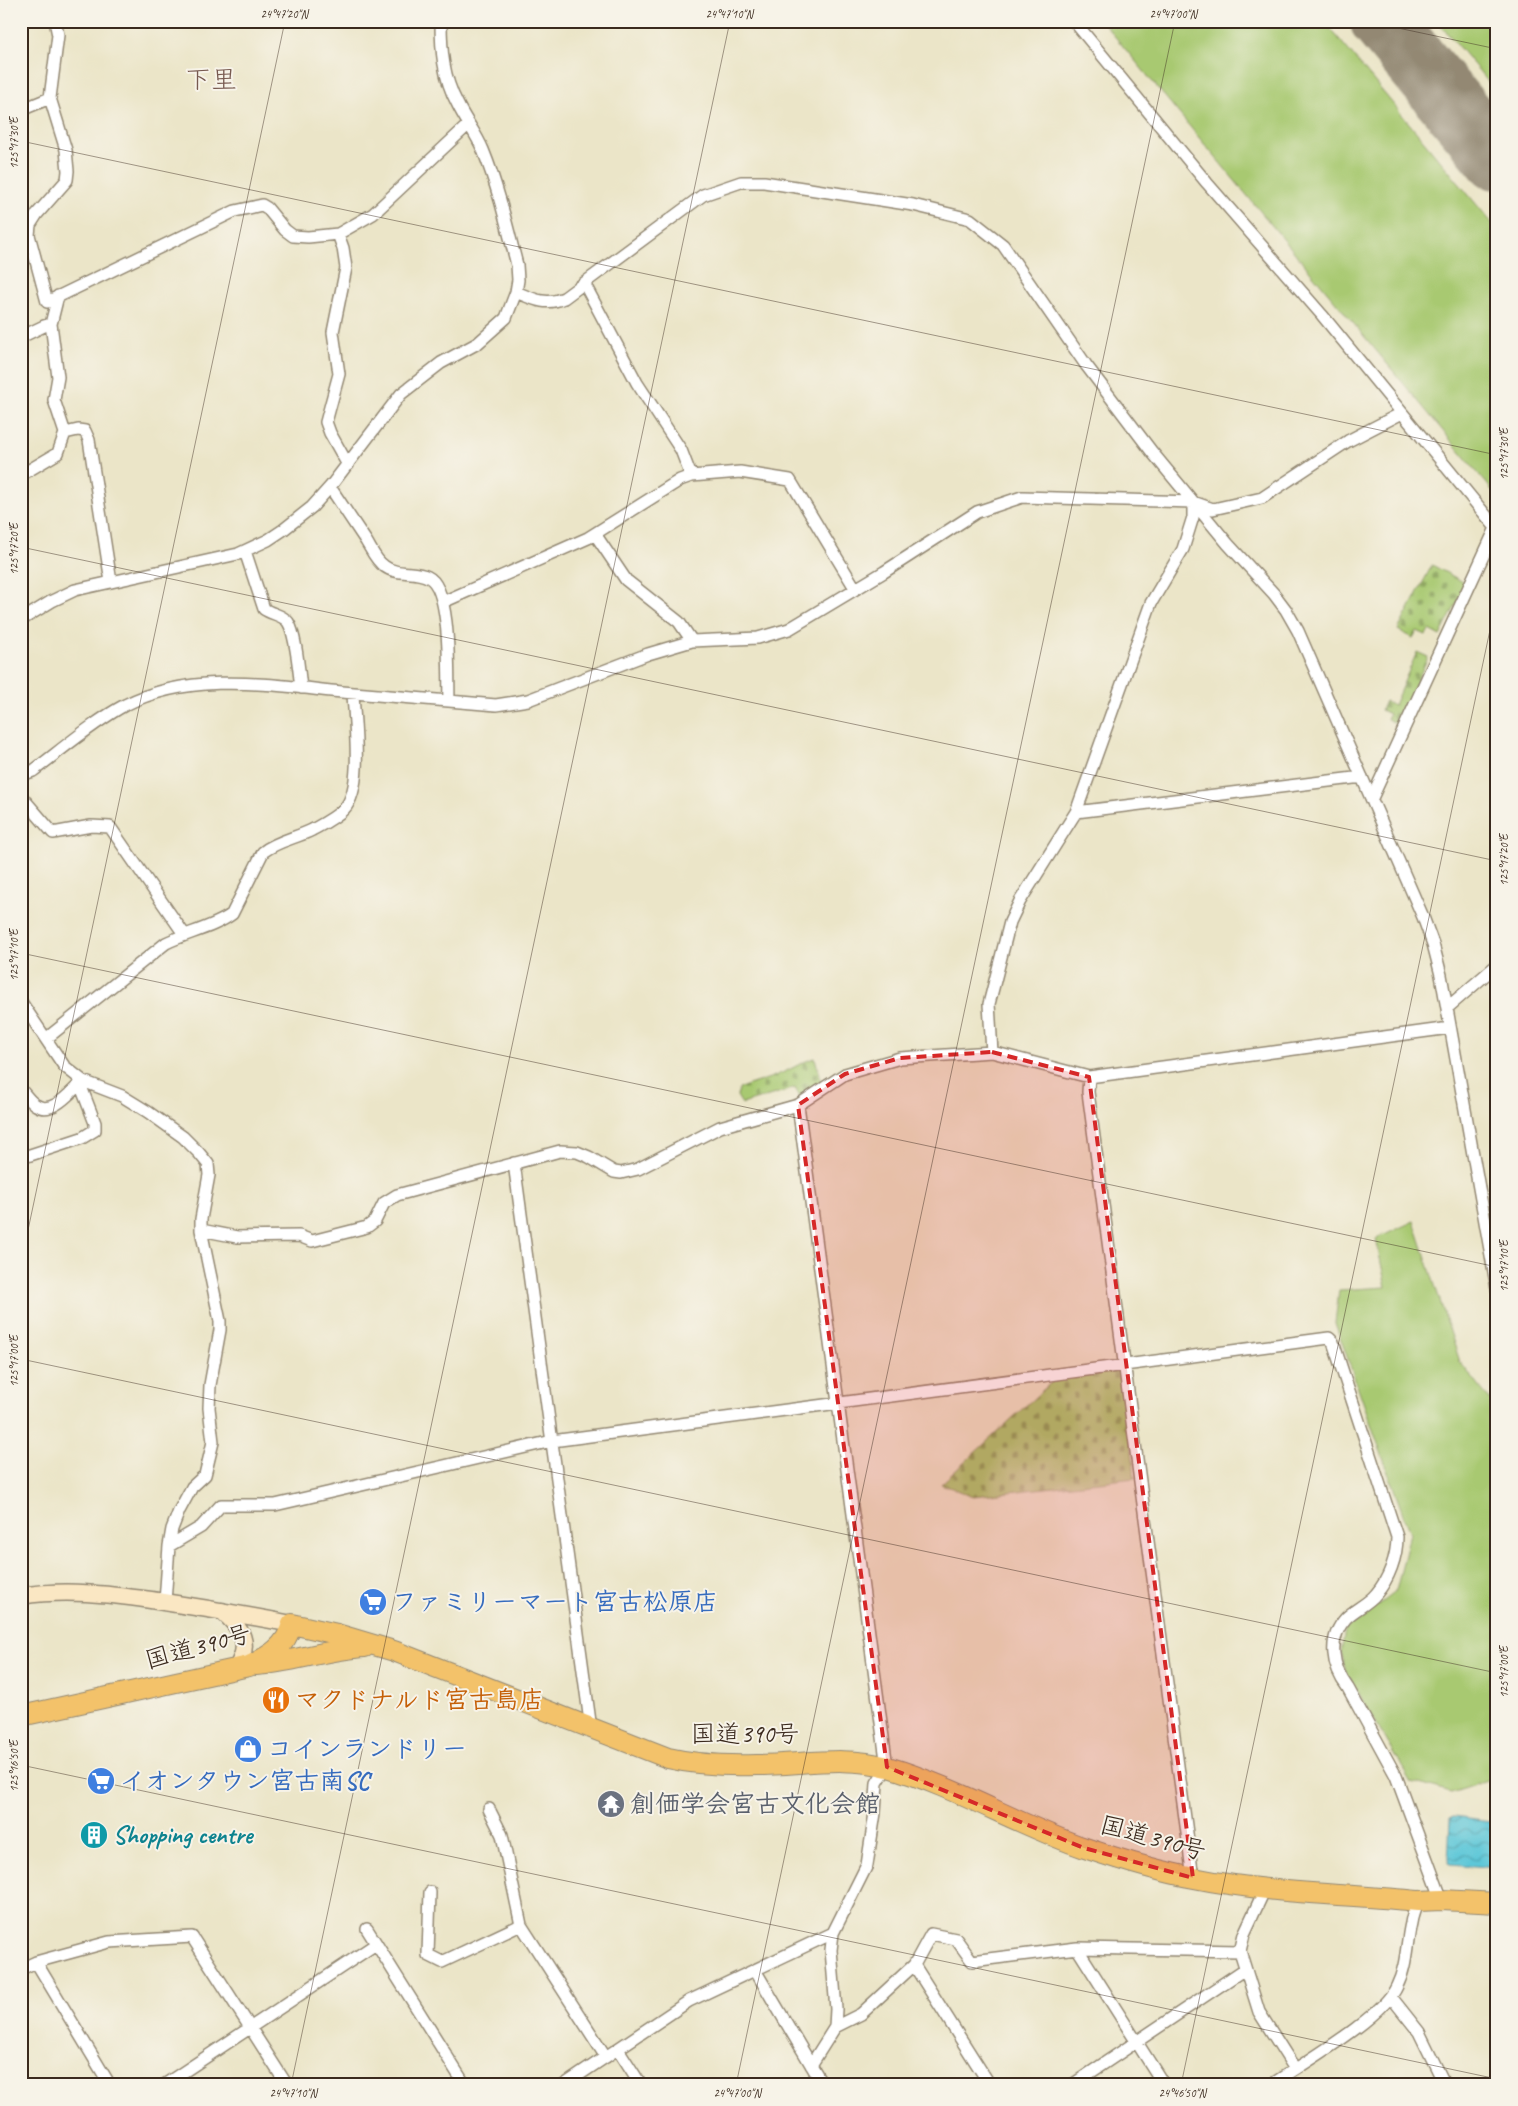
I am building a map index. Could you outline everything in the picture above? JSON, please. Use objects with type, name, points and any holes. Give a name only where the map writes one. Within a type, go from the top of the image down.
[{"type":"highway","name":"国道390号","points":[[21,1716],[242,1667],[278,1648],[289,1636],[292,1624],[380,1646],[591,1729],[668,1758],[693,1764],[758,1765],[841,1760],[887,1767],[1084,1848],[1193,1878],[1265,1889],[1418,1901],[1442,1900],[1497,1903]]},
{"type":"highway","points":[[242,1667],[290,1660],[341,1649],[380,1646]]},
{"type":"main road","points":[[21,1596],[65,1591],[165,1602],[292,1624]]},
{"type":"main road","points":[[221,1611],[236,1624],[244,1640],[242,1667]]},
{"type":"street","points":[[55,21],[58,35],[50,98],[66,150],[67,180],[30,225],[29,235],[48,302],[235,211],[255,206],[262,205],[267,208],[285,230],[293,236],[308,237],[338,234],[373,214],[469,124]]},
{"type":"street","points":[[21,620],[52,601],[75,590],[245,551],[268,540],[312,507],[348,466],[401,394],[441,362],[488,336],[506,318],[516,292],[518,280],[517,264],[486,157],[477,135],[456,103],[442,61],[441,21]]},
{"type":"street","points":[[1074,21],[1207,183],[1322,315],[1496,529],[1372,798]]},
{"type":"street","points":[[21,110],[50,98]]},
{"type":"street","points":[[516,292],[544,303],[555,302],[584,283],[703,195],[741,182],[764,182],[914,205],[970,219],[1003,245],[1092,373],[1152,452],[1286,610],[1298,632],[1372,798],[1433,944],[1447,1008],[1497,1290]]},
{"type":"street","points":[[338,234],[343,248],[346,268],[333,332],[339,374],[326,422],[348,466]]},
{"type":"street","points":[[584,283],[637,383],[681,450],[691,476]]},
{"type":"street","points":[[21,475],[58,453],[65,433],[54,400],[58,377],[51,324],[58,296]]},
{"type":"street","points":[[21,337],[51,324]]},
{"type":"street","points":[[21,775],[33,771],[125,705],[175,688],[218,682],[496,705],[528,700],[648,654],[692,641],[758,638],[789,628],[977,512],[1022,497],[1193,502],[1213,509],[1262,498],[1348,441],[1402,413]]},
{"type":"street","points":[[65,433],[78,430],[85,431],[89,440],[110,582]]},
{"type":"street","points":[[443,602],[594,534],[680,480],[691,476],[740,472],[790,480],[855,588]]},
{"type":"street","points":[[330,487],[380,563],[395,572],[427,576],[434,581],[439,589],[443,602],[449,701]]},
{"type":"street","points":[[992,1052],[989,1004],[1010,922],[1020,901],[1076,812],[1151,603],[1183,549],[1194,517],[1193,502]]},
{"type":"street","points":[[594,534],[626,580],[679,622],[692,641]]},
{"type":"street","points":[[245,551],[264,609],[282,617],[288,622],[297,655],[301,688]]},
{"type":"street","points":[[47,1038],[166,943],[184,934],[224,920],[232,914],[263,852],[270,846],[305,833],[345,808],[352,798],[357,773],[353,693]]},
{"type":"street","points":[[1076,812],[1362,777]]},
{"type":"street","points":[[21,796],[53,833],[91,826],[110,827],[184,934]]},
{"type":"street","points":[[1447,1008],[1497,965]]},
{"type":"street","points":[[21,1002],[47,1038],[64,1066],[81,1082],[122,1096],[183,1136],[208,1164],[209,1175],[201,1219],[201,1230],[220,1321],[210,1385],[209,1408],[213,1442],[205,1476],[192,1487],[178,1511],[169,1546],[165,1602]]},
{"type":"street","points":[[201,1230],[237,1237],[299,1236],[312,1241],[367,1226],[375,1221],[384,1203],[397,1195],[560,1151],[583,1155],[614,1172],[621,1173],[638,1169],[720,1127],[798,1105],[845,1074],[900,1058],[992,1052],[1089,1077],[1450,1028]]},
{"type":"street","points":[[1089,1077],[1088,1092],[1193,1878]]},
{"type":"street","points":[[21,1090],[35,1105],[45,1109],[53,1107],[81,1082]]},
{"type":"street","points":[[21,1158],[82,1138],[95,1130],[96,1122],[81,1082]]},
{"type":"street","points":[[798,1105],[887,1767],[877,1783],[875,1813],[867,1865],[833,1933],[831,1950],[836,2009],[835,2027],[811,2065]]},
{"type":"street","points":[[514,1163],[591,1729]]},
{"type":"street","points":[[169,1546],[201,1527],[221,1505],[283,1504],[552,1441],[1329,1338],[1333,1342],[1397,1537],[1396,1555],[1385,1580],[1372,1599],[1346,1618],[1339,1628],[1332,1655],[1340,1678],[1396,1776],[1442,1900]]},
{"type":"street","points":[[489,1809],[502,1835],[521,1925],[606,2057]]},
{"type":"street","points":[[1265,1889],[1244,1934],[1240,1951],[1259,2012],[1295,2069]]},
{"type":"street","points":[[430,1892],[428,1955],[442,1962],[521,1925]]},
{"type":"street","points":[[1272,2085],[1352,2030],[1392,1998],[1401,1978],[1410,1923],[1418,1901]]},
{"type":"street","points":[[367,1929],[465,2085]]},
{"type":"street","points":[[564,2085],[689,2001],[833,1933]]},
{"type":"street","points":[[835,2027],[861,2014],[914,1966],[932,1934],[956,1939],[972,1961],[1077,1948],[1240,1951]]},
{"type":"street","points":[[21,1969],[36,1962],[109,1942],[192,1938],[287,2085]]},
{"type":"street","points":[[164,2085],[376,1944]]},
{"type":"street","points":[[1077,1948],[1164,2085]]},
{"type":"street","points":[[36,1962],[110,2085]]},
{"type":"street","points":[[914,1966],[990,2085]]},
{"type":"street","points":[[1072,2085],[1245,1969]]},
{"type":"street","points":[[755,1970],[823,2085]]},
{"type":"street","points":[[1392,1998],[1419,2032],[1445,2085]]},
{"type":"street","points":[[618,2049],[641,2085]]},
{"type":"highlighted area","points":[[992,1052],[1089,1077],[1193,1878],[1084,1848],[887,1767],[798,1105],[845,1074],[900,1058]]},
{"type":"green space","points":[[1102,21],[1324,21],[1497,229],[1497,496]]},
{"type":"green space","points":[[1437,21],[1497,21],[1497,85],[1490,84]]},
{"type":"green space","points":[[1432,565],[1467,584],[1440,636],[1429,630],[1426,635],[1417,631],[1413,638],[1398,630]]},
{"type":"green space","points":[[1417,652],[1428,657],[1398,724],[1387,719],[1389,714],[1381,710],[1385,701],[1394,705]]},
{"type":"green space","points":[[815,1058],[822,1085],[800,1097],[795,1088],[742,1104],[737,1096],[740,1088],[777,1075]]},
{"type":"green space","points":[[1414,1221],[1460,1362],[1497,1409],[1497,1778],[1451,1793],[1411,1782],[1348,1675],[1341,1653],[1345,1630],[1396,1591],[1410,1534],[1335,1323],[1339,1290],[1386,1287],[1376,1239]]},
{"type":"green space","points":[[1123,1367],[1135,1478],[973,1496],[941,1484],[1057,1377]]},
{"type":"water","points":[[1450,1818],[1497,1823],[1497,1868],[1448,1863]]},
{"type":"taxiway","points":[[1480,137],[1497,123]]},
{"type":"runway","points":[[1382,21],[1497,158]]},
{"type":"place","name":"ファミリーマート宮古松原店","points":[[373,1602]]},
{"type":"place","name":"マクドナルド宮古島店","points":[[276,1700]]},
{"type":"place","name":"コインランドリー","points":[[248,1749]]},
{"type":"place","name":"イオンタウン宮古南SC","points":[[101,1781]]},
{"type":"place","name":"創価学会宮古文化会館","points":[[611,1804]]},
{"type":"place","name":"Shopping centre","points":[[94,1835]]},
{"type":"district","name":"下里","points":[[211,79]]}]
